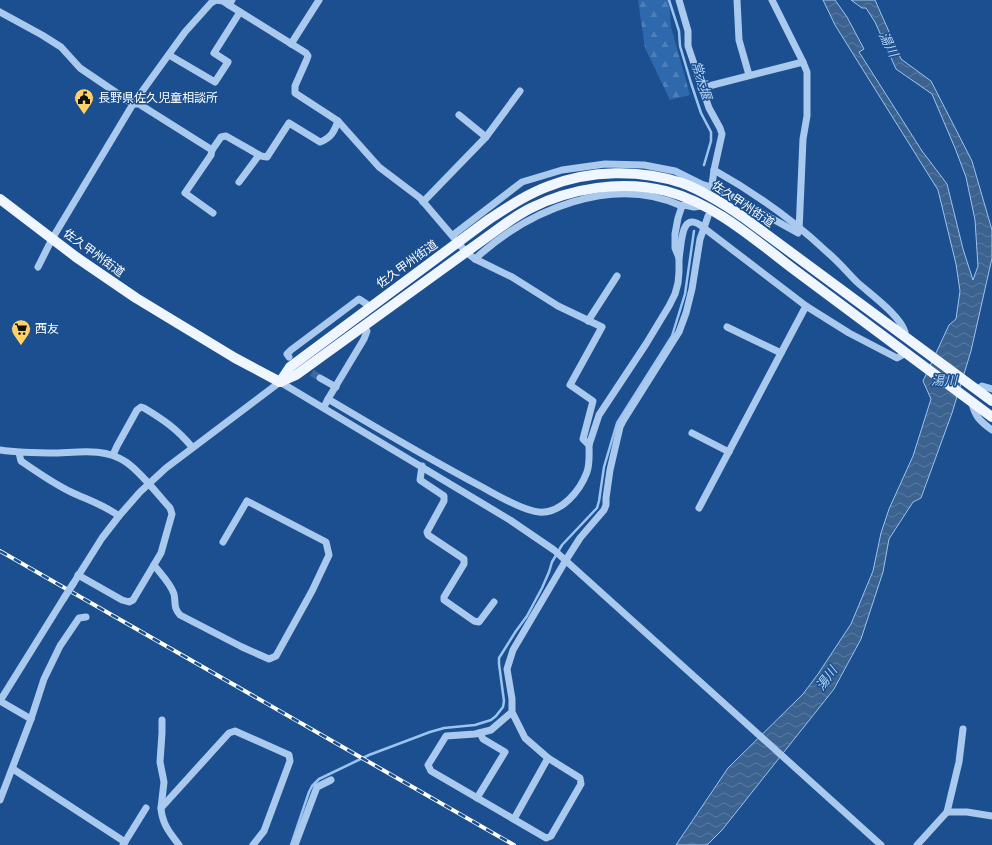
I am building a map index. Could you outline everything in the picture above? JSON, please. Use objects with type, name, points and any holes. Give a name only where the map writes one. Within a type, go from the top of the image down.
[{"type":"main road","name":"佐久甲州街道","points":[[280,382],[290,367],[371,307],[456,239],[522,198],[550,186],[575,179],[604,174],[640,175],[700,187],[743,217],[992,401]]},
{"type":"main road","name":"佐久甲州街道","points":[[280,382],[296,375],[515,217],[549,200],[583,190],[621,186],[654,188],[675,193],[704,206],[722,217],[992,418]]},
{"type":"main road","name":"佐久甲州街道","points":[[0,200],[52,239],[136,298],[235,358],[280,382]]},
{"type":"street","points":[[38,267],[52,239],[133,104],[185,32],[211,3],[216,0],[231,2],[240,12],[306,53],[308,56],[295,86],[295,93],[338,121],[379,168],[424,202],[466,252],[475,259],[512,277],[558,306],[602,327],[570,385],[593,401],[583,439],[589,445]]},
{"type":"street","points":[[291,44],[319,0]]},
{"type":"street","points":[[679,0],[688,31],[688,46],[701,88],[722,134],[712,185]]},
{"type":"street","points":[[737,0],[739,40],[749,75]]},
{"type":"street","points":[[456,239],[522,182],[562,170],[605,164],[644,165],[674,171],[700,187],[718,189],[736,198],[798,233],[802,194],[803,139],[807,116],[807,72],[772,0]]},
{"type":"street","points":[[0,12],[61,47],[80,68],[133,104],[139,104],[212,150]]},
{"type":"street","points":[[169,54],[215,82],[228,62],[214,53],[240,12]]},
{"type":"street","points":[[701,88],[803,62]]},
{"type":"street","points":[[424,202],[486,137],[520,91]]},
{"type":"street","points":[[459,115],[486,137]]},
{"type":"street","points":[[213,213],[185,193],[211,155],[212,150],[221,137],[226,136],[259,155],[267,157],[289,123],[320,142],[326,140],[334,132],[338,121]]},
{"type":"street","points":[[238,182],[259,155]]},
{"type":"street","points":[[714,170],[738,183],[776,208],[828,252],[854,278],[882,302],[903,326],[905,332],[902,335]]},
{"type":"street","points":[[475,259],[520,225],[558,208],[585,199],[613,194],[632,194],[669,200],[682,206],[684,204],[704,206]]},
{"type":"street","points":[[679,258],[676,248],[675,234],[682,206]]},
{"type":"street","points":[[512,712],[491,730],[480,733],[446,736],[428,765],[431,771],[546,838],[551,836],[582,784],[580,778],[548,758],[525,738],[512,712],[512,699],[508,669],[513,650],[564,558],[604,510],[606,505],[610,470],[623,421],[679,332],[686,313],[692,289],[700,239],[708,216]]},
{"type":"street","points":[[328,400],[440,466],[512,502],[530,510],[539,512],[554,510],[561,506],[577,491],[587,472],[589,463],[589,445],[599,415],[670,306],[678,283],[679,258],[683,228],[693,222],[699,224],[806,306],[848,333],[897,358],[908,354]]},
{"type":"street","points":[[588,321],[617,276]]},
{"type":"street","points":[[289,357],[288,354],[291,350],[359,299],[371,307]]},
{"type":"street","points":[[699,508],[806,306]]},
{"type":"street","points":[[324,407],[364,338],[367,331],[363,326]]},
{"type":"street","points":[[727,327],[781,354]]},
{"type":"street","points":[[320,378],[336,387]]},
{"type":"street","points":[[32,719],[0,701],[72,584],[118,516],[148,484],[166,468],[280,382],[422,466],[510,520],[554,550],[881,845]]},
{"type":"street","points":[[977,390],[982,386],[992,389]]},
{"type":"street","points":[[968,400],[978,418],[992,430]]},
{"type":"street","points":[[113,455],[116,446],[137,410],[141,407],[167,422],[183,436],[192,447]]},
{"type":"street","points":[[692,433],[729,452]]},
{"type":"street","points":[[0,450],[20,453],[98,452],[113,455],[135,470],[170,508],[172,514],[161,553],[133,600],[129,602],[122,600],[78,575]]},
{"type":"street","points":[[20,453],[21,461],[41,475],[70,492],[107,508],[118,516]]},
{"type":"street","points":[[422,466],[420,480],[444,496],[444,501],[427,532],[428,535],[464,559],[464,564],[444,597],[444,600],[474,621],[479,622],[494,602]]},
{"type":"street","points":[[154,565],[174,593],[176,610],[180,615],[242,647],[269,659],[276,656],[312,591],[329,555],[326,542],[246,501],[223,542]]},
{"type":"street","points":[[0,800],[32,719],[44,679],[60,646],[79,618],[86,617]]},
{"type":"street","points":[[162,720],[160,762],[164,782],[161,816],[166,828],[179,845]]},
{"type":"street","points":[[917,845],[947,812],[958,762],[963,729]]},
{"type":"street","points":[[161,808],[229,733],[235,731],[289,755],[290,761],[264,831],[253,845]]},
{"type":"street","points":[[477,798],[505,752],[483,739],[480,733]]},
{"type":"street","points":[[514,819],[548,758]]},
{"type":"street","points":[[13,770],[124,843],[146,808]]},
{"type":"street","points":[[295,845],[317,787],[331,780]]},
{"type":"street","points":[[947,812],[967,812],[992,816]]},
{"type":"green space","points":[[638,0],[669,0],[671,27],[690,95],[670,100],[645,48]]},
{"type":"water","name":"湯川","points":[[823,0],[835,0],[847,17],[864,49],[859,52],[922,151],[947,184],[963,249],[973,280],[978,266],[975,220],[966,177],[932,94],[896,69],[875,22],[866,8],[862,8],[851,0],[875,0],[901,59],[931,81],[972,161],[992,230],[992,258],[971,351],[952,413],[921,498],[913,502],[889,539],[883,572],[861,639],[834,689],[722,830],[707,845],[676,845],[728,768],[803,694],[851,624],[873,571],[881,533],[889,509],[913,456],[931,399],[923,381],[949,325],[956,319],[960,291],[956,264],[938,190],[835,25]]},
{"type":"waterway","name":"常木堰","points":[[669,0],[679,31],[680,46],[691,83],[701,113],[711,132],[711,141],[704,165]]},
{"type":"waterway","points":[[291,845],[309,792],[312,786],[319,779],[369,755],[430,732],[444,728],[475,725],[491,720],[503,707],[504,701],[499,658],[527,616],[542,588],[552,562],[562,545],[597,508],[604,467],[617,423],[672,336],[685,294],[694,231]]},
{"type":"tunnel","points":[[303,367],[320,378]]},
{"type":"railway","points":[[0,551],[514,845]]},
{"type":"place","name":"長野県佐久児童相談所","points":[[84,115]]},
{"type":"place","name":"西友","points":[[21,346]]}]
